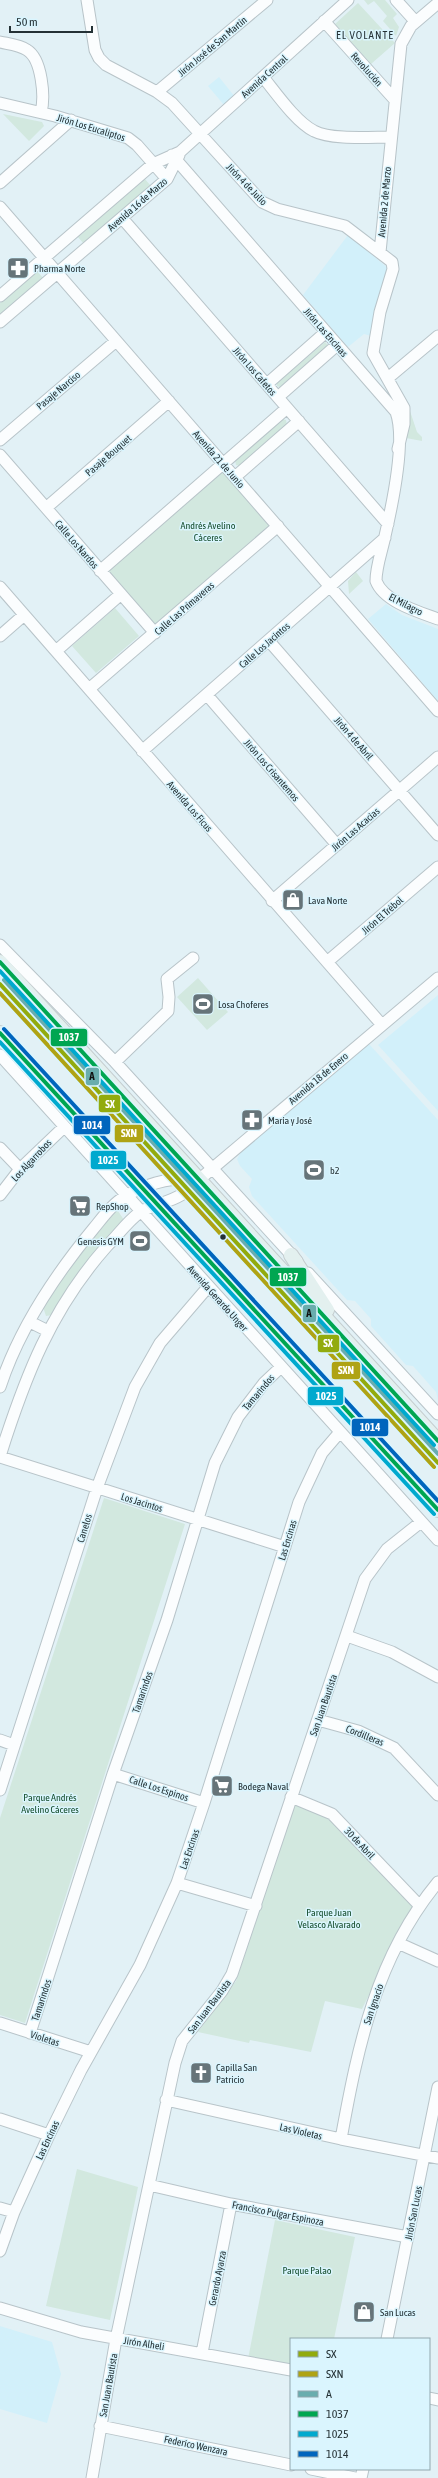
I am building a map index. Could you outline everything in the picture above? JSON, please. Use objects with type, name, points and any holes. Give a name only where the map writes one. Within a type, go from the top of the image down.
[{"type":"main road","points":[[0,962],[438,1441]]},
{"type":"main road","points":[[0,1033],[438,1510]]},
{"type":"main road","points":[[291,1254],[349,1344]]},
{"type":"street","name":"Jirón 4 de Julio","points":[[87,0],[95,50],[99,58],[106,65],[157,92],[172,103],[264,204],[277,209],[345,226],[380,252]]},
{"type":"street","name":"Jirón José de San Martín","points":[[157,92],[268,0]]},
{"type":"street","name":"Avenida Central","points":[[176,156],[348,0]]},
{"type":"street","points":[[396,0],[415,22]]},
{"type":"street","points":[[435,0],[438,3]]},
{"type":"street","name":"Avenida 2 de Marzo","points":[[398,449],[404,424],[404,408],[373,353],[380,312],[393,269],[390,260],[380,252],[390,137],[401,44],[407,31],[415,22],[438,3]]},
{"type":"street","name":"Revolución","points":[[324,21],[394,99]]},
{"type":"street","points":[[0,42],[22,47],[34,56],[41,80],[43,100],[41,112]]},
{"type":"street","points":[[263,78],[304,124],[313,131],[329,135],[390,137]]},
{"type":"street","name":"Jirón Los Eucaliptos","points":[[0,103],[71,120],[133,141],[167,179]]},
{"type":"street","points":[[0,182],[71,120]]},
{"type":"street","name":"Avenida 16 de Marzo","points":[[0,296],[153,164],[176,156]]},
{"type":"street","name":"Avenida 16 de Marzo","points":[[0,322],[167,179],[176,156]]},
{"type":"street","name":"Jirón Las Encinas","points":[[176,156],[396,412],[399,423],[398,449],[385,538]]},
{"type":"street","name":"Avenida 21 de Junio","points":[[0,207],[438,711]]},
{"type":"street","name":"Jirón Los Cafetos","points":[[122,218],[388,524]]},
{"type":"street","points":[[267,384],[326,332]]},
{"type":"street","points":[[388,378],[438,336]]},
{"type":"street","name":"Pasaje Narciso","points":[[0,440],[116,341]]},
{"type":"street","points":[[278,397],[337,345]]},
{"type":"street","name":"Pasaje Bouquet","points":[[46,508],[169,401]]},
{"type":"street","points":[[100,570],[287,408]]},
{"type":"street","points":[[235,477],[299,421]]},
{"type":"street","name":"Calle Los Nardos","points":[[0,455],[155,633]]},
{"type":"street","name":"Calle Las Primaveras","points":[[89,690],[278,526]]},
{"type":"street","name":"Calle Los Jacintos","points":[[142,751],[331,588],[385,538]]},
{"type":"street","name":"El Milagro","points":[[385,538],[377,572],[379,587],[387,595],[403,604],[438,619]]},
{"type":"street","name":"Avenida Los Ficus","points":[[0,586],[272,901],[382,1025]]},
{"type":"street","points":[[56,651],[121,594]]},
{"type":"street","points":[[0,636],[24,614]]},
{"type":"street","name":"Jirón 4 de Abril","points":[[269,641],[438,835]]},
{"type":"street","name":"Jirón Los Crisantemos","points":[[207,695],[337,845]]},
{"type":"street","name":"Jirón Las Acacias","points":[[272,901],[438,757]]},
{"type":"street","name":"Jirón El Trébol","points":[[327,962],[438,867]]},
{"type":"street","points":[[0,945],[115,1062],[213,1167],[438,1414]]},
{"type":"street","points":[[115,1062],[166,1013],[169,1001],[166,979],[193,958]]},
{"type":"street","name":"Avenida 18 de Enero","points":[[140,1213],[159,1206],[181,1195],[438,978]]},
{"type":"street","name":"Avenida Gerardo Unger","points":[[0,1054],[140,1213],[438,1540]]},
{"type":"street","name":"Los Algarrobos","points":[[0,1195],[20,1169],[64,1127]]},
{"type":"street","points":[[0,1148],[20,1169]]},
{"type":"street","points":[[0,1388],[30,1322],[46,1293],[79,1246],[103,1218],[126,1196],[143,1188],[177,1178],[199,1179]]},
{"type":"street","points":[[0,1456],[28,1373],[48,1331],[89,1269],[124,1227],[140,1213]]},
{"type":"street","name":"Canelos","points":[[0,1790],[97,1488],[135,1387],[160,1343],[208,1287]]},
{"type":"street","points":[[30,1322],[48,1331]]},
{"type":"street","name":"Tamarindos","points":[[30,2033],[113,1774],[167,1620],[215,1463],[228,1434],[254,1395],[281,1367]]},
{"type":"street","name":"Las Encinas","points":[[0,2251],[14,2212],[49,2135],[91,2052],[140,1965],[177,1883],[306,1485],[322,1453],[340,1432]]},
{"type":"street","name":"Los Jacintos","points":[[0,1456],[285,1547]]},
{"type":"street","name":"San Juan Bautista","points":[[92,2478],[116,2339],[166,2100],[182,2041],[222,1991],[232,1974],[365,1579],[387,1549],[421,1522]]},
{"type":"street","points":[[347,1636],[392,1652],[438,1677]]},
{"type":"street","name":"Cordilleras","points":[[318,1720],[358,1731],[394,1748],[438,1795]]},
{"type":"street","points":[[0,1740],[14,1744]]},
{"type":"street","name":"Calle Los Espinos","points":[[113,1774],[204,1803]]},
{"type":"street","name":"30 de Abril","points":[[291,1797],[332,1814],[419,1905]]},
{"type":"street","name":"San Ignacio","points":[[341,2139],[358,2050],[375,1993],[398,1943],[419,1905],[438,1882]]},
{"type":"street","points":[[177,1883],[256,1906]]},
{"type":"street","points":[[398,1943],[438,1961]]},
{"type":"street","name":"Violetas","points":[[0,2023],[91,2052]]},
{"type":"street","name":"Jirón San Lucas","points":[[387,2338],[438,2087]]},
{"type":"street","name":"Las Violetas","points":[[166,2100],[341,2139],[438,2158]]},
{"type":"street","points":[[0,2119],[49,2135]]},
{"type":"street","name":"Francisco Pulgar Espinoza","points":[[149,2185],[232,2204],[408,2237]]},
{"type":"street","name":"Gerardo Ayarza","points":[[202,2353],[232,2204]]},
{"type":"street","points":[[0,2208],[14,2212]]},
{"type":"street","name":"Jirón Alheli","points":[[0,2308],[60,2327],[116,2339],[202,2353],[290,2370]]},
{"type":"street","name":"Federico Wenzara","points":[[100,2426],[290,2465]]},
{"type":"street","points":[[316,2470],[355,2478]]},
{"type":"shaded area","points":[[219,77],[235,97],[224,105],[208,86]]},
{"type":"shaded area","points":[[348,235],[389,269],[375,312],[371,336],[364,334],[348,347],[303,295]]},
{"type":"shaded area","points":[[386,604],[402,615],[438,629],[438,701],[368,619]]},
{"type":"shaded area","points":[[438,995],[438,1111],[378,1045]]},
{"type":"shaded area","points":[[369,1044],[438,1120],[438,1400],[436,1392],[413,1366],[406,1365],[371,1326],[371,1319],[355,1301],[347,1300],[252,1196],[249,1187],[252,1179],[240,1166],[237,1159],[241,1152]]},
{"type":"shaded area","points":[[0,2326],[52,2342],[61,2374],[47,2423],[0,2409]]},
{"type":"green space","points":[[364,0],[385,0],[397,14],[393,18],[399,27],[396,36],[383,21],[387,16],[374,1],[368,5]]},
{"type":"green space","name":"EL VOLANTE","points":[[358,3],[395,43],[371,64],[335,24]]},
{"type":"green space","points":[[3,114],[42,122],[44,126],[29,141]]},
{"type":"green space","points":[[144,178],[151,186],[84,244],[77,236]]},
{"type":"green space","points":[[37,271],[43,278],[0,315],[0,303]]},
{"type":"green space","points":[[325,342],[328,345],[280,387],[277,386],[277,383]]},
{"type":"green space","points":[[409,408],[417,432],[422,437],[422,441],[406,438]]},
{"type":"green space","points":[[282,419],[286,420],[287,425],[240,466],[236,465],[235,460]]},
{"type":"green space","name":"Andrés Avelino Cáceres","points":[[223,470],[270,525],[155,625],[108,570]]},
{"type":"green space","points":[[356,572],[363,581],[349,594],[348,581]]},
{"type":"green space","points":[[115,608],[139,636],[96,673],[72,646]]},
{"type":"green space","name":"Losa Choferes","points":[[198,978],[228,1012],[207,1030],[177,997]]},
{"type":"green space","points":[[115,1211],[118,1211],[124,1220],[52,1315],[46,1316],[43,1307],[81,1253]]},
{"type":"green space","name":"Parque Andrés Avelino Cáceres","points":[[104,1498],[185,1524],[25,2023],[0,2015],[0,1818]]},
{"type":"green space","name":"Parque Juan Velasco Alvarado","points":[[296,1805],[331,1818],[412,1902],[412,1909],[362,2009],[325,2001],[311,2052],[250,2040],[249,2043],[198,2032],[236,1981],[292,1809]]},
{"type":"green space","points":[[77,2169],[138,2187],[110,2320],[46,2306]]},
{"type":"green space","name":"Parque Palao","points":[[275,2220],[355,2237],[334,2338],[290,2338],[290,2367],[248,2359]]},
{"type":"transit line","name":"1037","points":[[0,962],[438,1441]]},
{"type":"transit line","name":"1025","points":[[0,971],[434,1445]]},
{"type":"transit line","name":"A","points":[[4,980],[438,1454]]},
{"type":"transit line","name":"SX","points":[[0,984],[438,1463]]},
{"type":"transit line","name":"SXN","points":[[0,993],[434,1467]]},
{"type":"transit line","name":"1014","points":[[4,1029],[438,1501]]},
{"type":"transit line","name":"1037","points":[[0,1033],[438,1510]]},
{"type":"transit line","name":"1025","points":[[0,1042],[434,1514]]},
{"type":"place","name":"Pharma Norte","points":[[18,268]]},
{"type":"place","name":"Lava Norte","points":[[293,900]]},
{"type":"place","name":"Losa Choferes","points":[[203,1004]]},
{"type":"place","name":"María y José","points":[[252,1120]]},
{"type":"place","name":"b2","points":[[314,1170]]},
{"type":"place","name":"RepShop","points":[[80,1206]]},
{"type":"place","name":"Genesis GYM","points":[[140,1241]]},
{"type":"place","name":"Bodega Naval","points":[[222,1786]]},
{"type":"place","name":"Capilla San Patricio","points":[[201,2073]]},
{"type":"place","name":"San Lucas","points":[[364,2312]]},
{"type":"district","name":"EL VOLANTE","points":[[365,35]]}]
